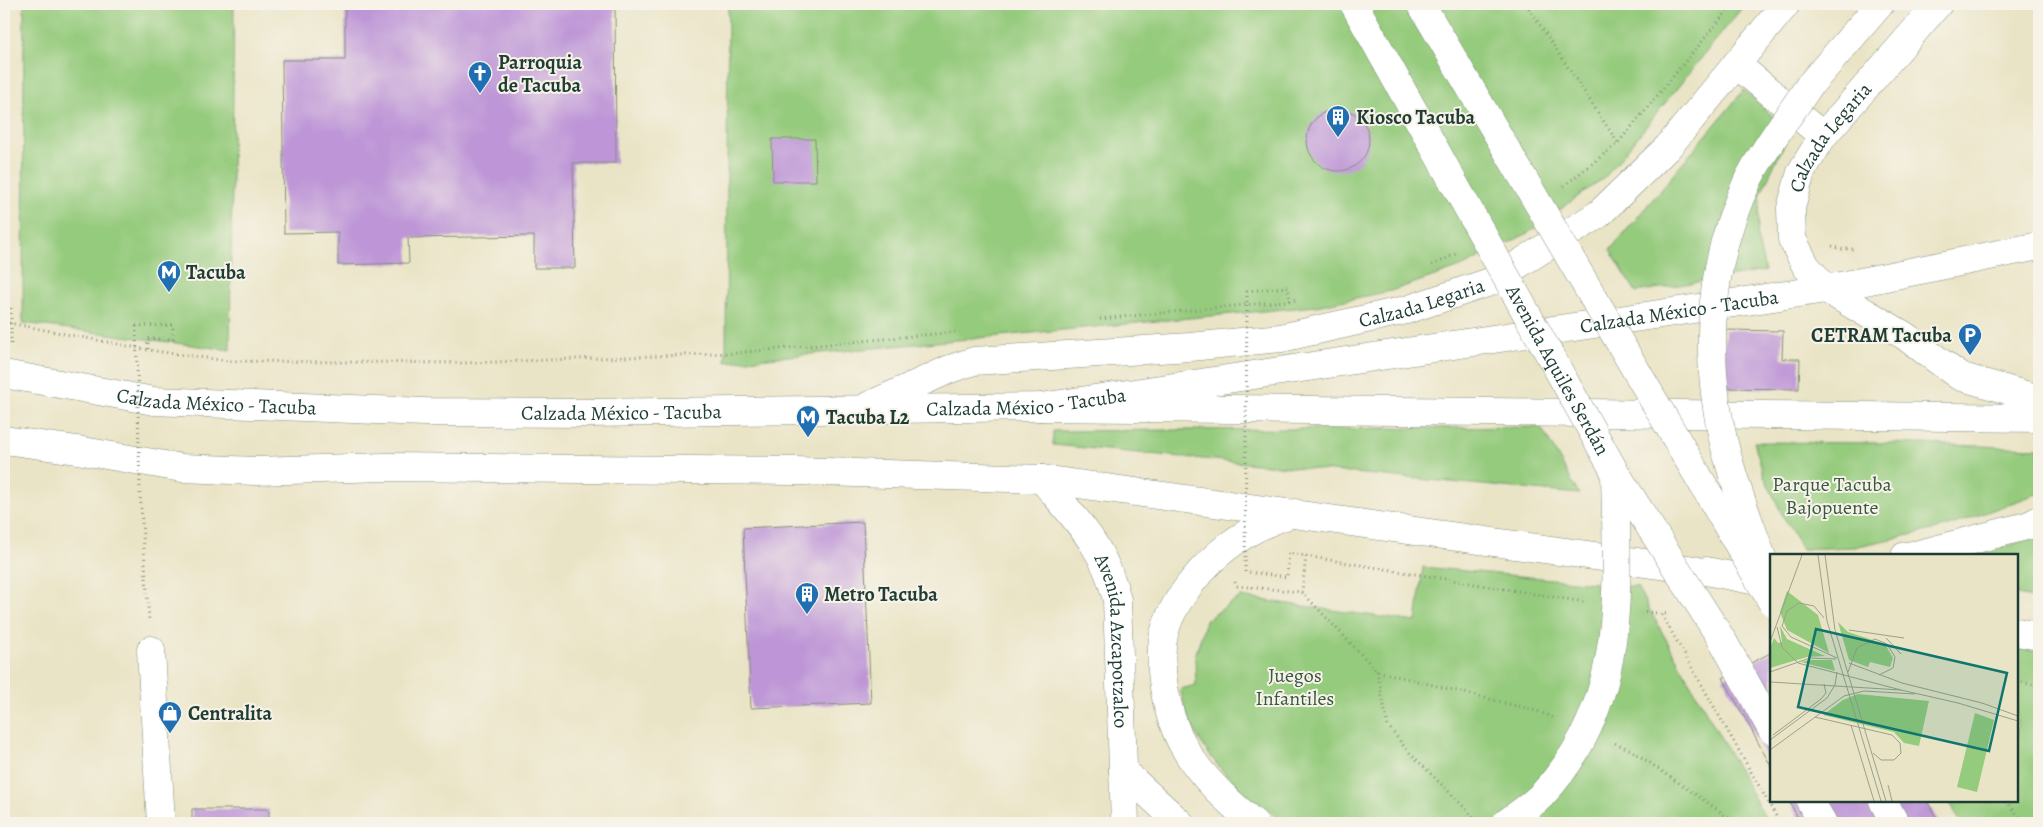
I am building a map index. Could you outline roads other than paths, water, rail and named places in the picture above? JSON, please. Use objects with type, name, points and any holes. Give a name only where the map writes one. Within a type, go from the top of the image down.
[{"type":"main road","name":"Avenida Aquiles Serdán","points":[[1354,4],[1616,472],[1724,643],[1770,726]]},
{"type":"main road","points":[[1422,4],[1770,599]]},
{"type":"main road","name":"Calzada Legaria","points":[[858,410],[950,369],[974,361],[1190,347],[1281,338],[1406,310],[1490,282],[1599,214],[1668,147],[1786,4]]},
{"type":"main road","points":[[1770,578],[1732,471],[1717,407],[1712,367],[1712,304],[1729,226],[1746,186],[1763,154],[1809,86],[1880,4]]},
{"type":"main road","name":"Calzada Legaria","points":[[1938,4],[1824,136],[1801,172],[1791,208],[1792,238],[1806,266],[1826,289],[1905,336],[1959,376],[2039,399]]},
{"type":"main road","points":[[1736,64],[1824,136]]},
{"type":"main road","name":"Calzada México - Tacuba","points":[[7,374],[154,401],[435,412],[589,414],[1041,407],[1826,289],[2039,246]]},
{"type":"main road","points":[[1041,407],[2039,418]]},
{"type":"main road","points":[[4,440],[78,450],[182,468],[256,471],[385,468],[795,471],[1042,480],[1295,513],[1706,571],[1770,584]]},
{"type":"main road","points":[[1506,823],[1542,795],[1572,755],[1588,724],[1605,683],[1614,635],[1616,606],[1616,472]]},
{"type":"main road","name":"Avenida Azcapotzalco","points":[[1042,480],[1089,535],[1112,578],[1117,600],[1125,823]]},
{"type":"main road","points":[[1254,823],[1206,778],[1183,746],[1168,709],[1164,687],[1163,648],[1165,629],[1172,611],[1182,594],[1225,548],[1244,534],[1264,523],[1295,513]]},
{"type":"main road","points":[[1920,554],[2030,525],[2039,520]]},
{"type":"main road","points":[[1706,571],[1770,567]]},
{"type":"main road","points":[[2018,632],[2039,636]]},
{"type":"main road","points":[[151,650],[161,823]]},
{"type":"main road","points":[[1123,771],[1180,823]]},
{"type":"main road","points":[[1811,802],[1823,823]]},
{"type":"main road","points":[[1884,802],[1895,823]]},
{"type":"place","name":"Parroquia de Tacuba","points":[[480,94]]},
{"type":"place","name":"Kiosco Tacuba","points":[[1338,138]]},
{"type":"place","name":"Tacuba","points":[[169,293]]},
{"type":"place","name":"CETRAM Tacuba","points":[[1970,356]]},
{"type":"place","name":"Tacuba L2","points":[[808,438]]},
{"type":"place","name":"Metro Tacuba","points":[[807,615]]},
{"type":"place","name":"Centralita","points":[[170,734]]},
{"type":"park label","name":"Parque Tacuba Bajopuente","points":[[1832,496]]},
{"type":"park label","name":"Juegos Infantiles","points":[[1295,686]]}]
